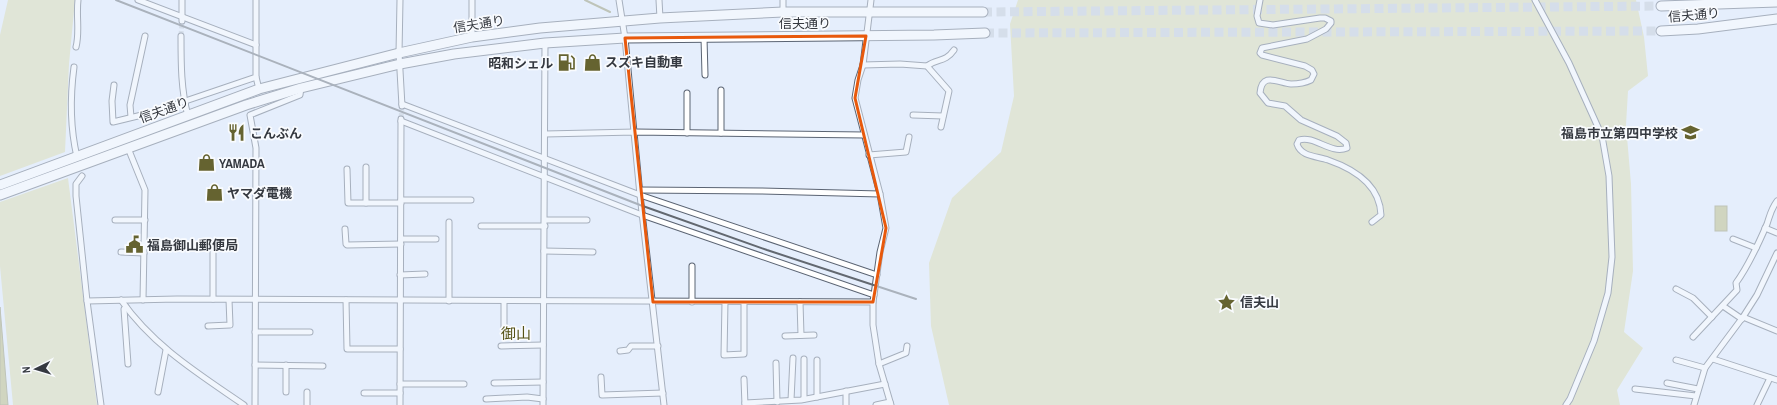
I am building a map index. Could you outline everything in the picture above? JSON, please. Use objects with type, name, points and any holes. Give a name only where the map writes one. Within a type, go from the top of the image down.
[{"type":"highway","name":"信夫通り","points":[[1661,6],[1777,2]]},
{"type":"highway","name":"信夫通り","points":[[0,195],[74,161],[188,115],[259,89],[399,52],[472,37],[540,28],[660,18],[783,12],[983,12]]},
{"type":"highway","name":"信夫通り","points":[[1661,31],[1698,29],[1777,20]]},
{"type":"highway","name":"信夫通り","points":[[0,185],[74,161],[128,148],[246,105],[301,88],[400,64],[492,48],[625,38],[866,36],[985,33]]},
{"type":"street","points":[[76,47],[79,38],[76,14],[78,0]]},
{"type":"street","points":[[138,0],[149,2],[182,19],[256,45]]},
{"type":"street","points":[[182,0],[182,19]]},
{"type":"street","points":[[256,0],[256,76],[259,89]]},
{"type":"street","points":[[400,0],[399,52],[402,106],[545,160],[877,275]]},
{"type":"street","points":[[472,0],[472,37]]},
{"type":"street","points":[[619,0],[625,38],[642,215],[664,405]]},
{"type":"street","points":[[659,0],[660,18]]},
{"type":"street","points":[[783,0],[783,12]]},
{"type":"street","points":[[871,0],[863,65],[858,80],[855,98],[880,194],[886,228],[880,252],[873,302],[873,326],[879,364],[891,404],[876,405]]},
{"type":"street","points":[[1260,0],[1257,16],[1259,23],[1273,25],[1320,18],[1325,18],[1331,21],[1326,29],[1306,39],[1262,48],[1260,53],[1262,56],[1305,66],[1312,70],[1314,74],[1311,80],[1298,84],[1267,80],[1261,88],[1260,93],[1268,103],[1285,106],[1301,120],[1337,136],[1346,142],[1347,148],[1339,150],[1310,139],[1302,139],[1297,144],[1300,150],[1304,153],[1330,161],[1361,176],[1371,185],[1381,208],[1382,215],[1372,222]]},
{"type":"street","points":[[1535,0],[1569,63],[1602,136],[1609,176],[1612,257],[1608,293],[1594,341],[1566,405]]},
{"type":"street","points":[[131,117],[130,105],[145,36]]},
{"type":"street","points":[[182,36],[181,73],[184,101],[190,125]]},
{"type":"street","points":[[704,38],[705,75]]},
{"type":"street","points":[[543,405],[545,43]]},
{"type":"street","points":[[863,65],[900,64],[927,66],[933,62],[949,58],[954,50]]},
{"type":"street","points":[[74,66],[71,107],[74,161]]},
{"type":"street","points":[[927,66],[949,91],[941,128]]},
{"type":"street","points":[[114,85],[112,100],[114,122],[184,101],[256,76]]},
{"type":"street","points":[[255,405],[254,332],[256,148],[250,115],[300,95],[301,88]]},
{"type":"street","points":[[721,90],[721,133]]},
{"type":"street","points":[[687,93],[687,133]]},
{"type":"street","points":[[913,115],[943,116]]},
{"type":"street","points":[[400,405],[401,119],[642,215],[874,296]]},
{"type":"street","points":[[545,134],[635,132],[864,135]]},
{"type":"street","points":[[869,155],[906,152],[909,137]]},
{"type":"street","points":[[128,148],[145,190],[143,300]]},
{"type":"street","points":[[366,167],[366,203]]},
{"type":"street","points":[[347,169],[348,203],[471,200]]},
{"type":"street","points":[[82,176],[76,184],[76,196],[86,301],[101,405]]},
{"type":"street","points":[[640,193],[761,190],[880,194]]},
{"type":"street","points":[[1693,337],[1737,290],[1736,283],[1746,270],[1765,228],[1771,209],[1777,201]]},
{"type":"street","points":[[116,220],[144,220]]},
{"type":"street","points":[[545,220],[587,220]]},
{"type":"street","points":[[449,222],[449,300]]},
{"type":"street","points":[[481,226],[544,226]]},
{"type":"street","points":[[1765,228],[1777,233]]},
{"type":"street","points":[[345,229],[347,245],[436,239]]},
{"type":"street","points":[[1733,239],[1756,248]]},
{"type":"street","points":[[144,244],[162,244]]},
{"type":"street","points":[[213,247],[213,300]]},
{"type":"street","points":[[544,251],[593,252]]},
{"type":"street","points":[[121,252],[144,253]]},
{"type":"street","points":[[1694,405],[1705,368],[1742,318],[1756,295],[1777,253]]},
{"type":"street","points":[[692,266],[692,302]]},
{"type":"street","points":[[400,275],[425,274]]},
{"type":"street","points":[[1676,289],[1693,298],[1712,317]]},
{"type":"street","points":[[121,300],[140,325],[166,350],[244,405]]},
{"type":"street","points":[[208,326],[230,325],[229,300]]},
{"type":"street","points":[[346,300],[347,348],[400,349]]},
{"type":"street","points":[[86,301],[449,300],[873,302]]},
{"type":"street","points":[[504,301],[504,330]]},
{"type":"street","points":[[724,302],[724,355],[744,354],[744,302]]},
{"type":"street","points":[[800,302],[801,335]]},
{"type":"street","points":[[1723,306],[1742,318],[1777,331]]},
{"type":"street","points":[[126,307],[124,309],[128,364]]},
{"type":"street","points":[[254,332],[310,332]]},
{"type":"street","points":[[785,336],[814,335]]},
{"type":"street","points":[[502,346],[543,345]]},
{"type":"street","points":[[620,351],[628,350],[631,346],[658,346]]},
{"type":"street","points":[[879,364],[906,354],[907,346]]},
{"type":"street","points":[[158,392],[166,350]]},
{"type":"street","points":[[792,358],[792,400]]},
{"type":"street","points":[[804,359],[804,399]]},
{"type":"street","points":[[1713,359],[1777,380]]},
{"type":"street","points":[[817,360],[817,397]]},
{"type":"street","points":[[1676,360],[1705,368]]},
{"type":"street","points":[[776,363],[777,402]]},
{"type":"street","points":[[255,365],[322,366]]},
{"type":"street","points":[[286,366],[286,392]]},
{"type":"street","points":[[601,377],[602,395],[663,393]]},
{"type":"street","points":[[1757,405],[1770,378]]},
{"type":"street","points":[[744,380],[745,404],[804,399],[885,384]]},
{"type":"street","points":[[494,382],[543,382]]},
{"type":"street","points":[[1667,383],[1698,389]]},
{"type":"street","points":[[400,384],[464,384]]},
{"type":"street","points":[[1635,389],[1696,396]]},
{"type":"street","points":[[846,391],[846,405]]},
{"type":"street","points":[[307,392],[307,405]]},
{"type":"street","points":[[364,393],[400,393]]},
{"type":"street","points":[[486,399],[543,399]]},
{"type":"highlighted area","points":[[866,36],[855,98],[886,228],[873,302],[653,302],[625,38]]},
{"type":"green space","points":[[8,0],[75,0],[69,64],[65,152],[0,176],[0,35]]},
{"type":"green space","points":[[1018,0],[1636,0],[1644,37],[1648,76],[1628,91],[1626,125],[1631,184],[1633,271],[1624,332],[1643,348],[1617,390],[1620,405],[949,405],[931,326],[929,263],[952,198],[1001,152],[1014,96],[1010,24]]},
{"type":"green space","points":[[68,178],[97,405],[13,405],[0,266],[0,202]]},
{"type":"shaded area","points":[[1715,206],[1727,206],[1727,231],[1715,231]]},
{"type":"shaded area","points":[[0,307],[8,405],[0,405]]},
{"type":"waterway","points":[[585,0],[610,12]]},
{"type":"tunnel","points":[[983,12],[1661,6]]},
{"type":"tunnel","points":[[181,36],[182,21]]},
{"type":"tunnel","points":[[985,33],[1661,31]]},
{"type":"tunnel","points":[[401,118],[402,107]]},
{"type":"railway","points":[[116,0],[640,205],[767,250],[916,299]]},
{"type":"place","name":"スズキ自動車","points":[[592,62]]},
{"type":"place","name":"昭和シェル","points":[[566,63]]},
{"type":"place","name":"こんぶん","points":[[237,133]]},
{"type":"place","name":"福島市立第四中学校","points":[[1691,133]]},
{"type":"place","name":"YAMADA","points":[[206,163]]},
{"type":"place","name":"ヤマダ電機","points":[[214,193]]},
{"type":"place","name":"福島御山郵便局","points":[[134,245]]},
{"type":"place","name":"信夫山","points":[[1227,302]]},
{"type":"district","name":"御山","points":[[516,333]]}]
